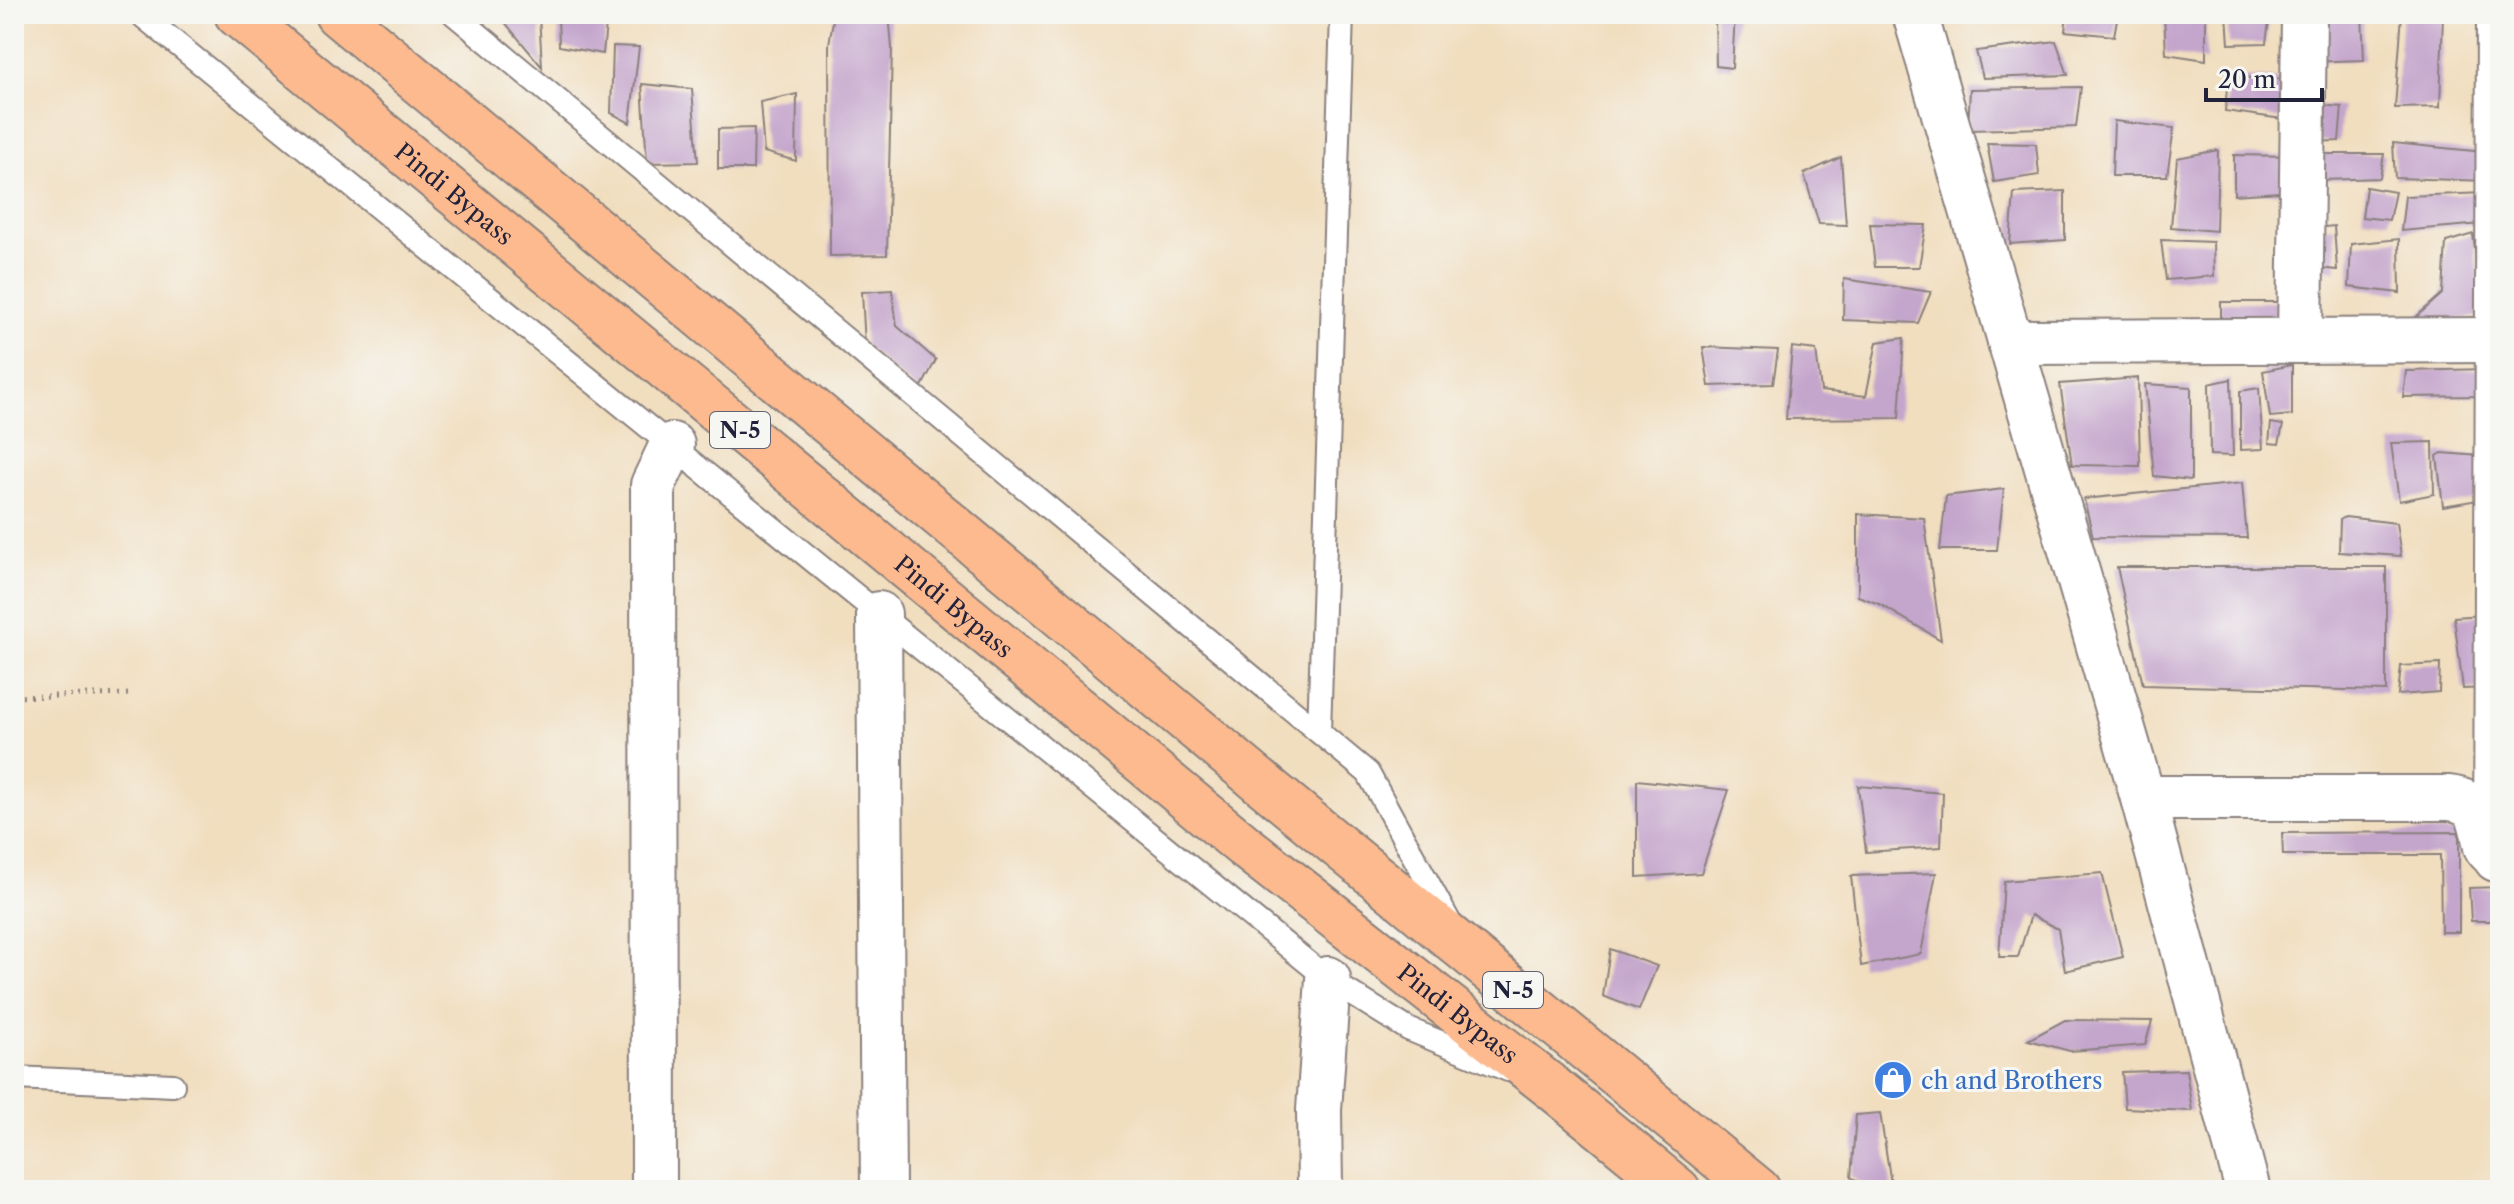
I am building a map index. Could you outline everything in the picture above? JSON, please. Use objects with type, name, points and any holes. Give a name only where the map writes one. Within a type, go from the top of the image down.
[{"type":"highway","name":"Pindi Bypass","points":[[237,14],[1243,845],[1678,1190]]},
{"type":"highway","name":"N-5","points":[[337,14],[1269,789],[1758,1190]]},
{"type":"street","points":[[1915,14],[2143,798],[2248,1190]]},
{"type":"street","points":[[2300,341],[2304,14]]},
{"type":"street","points":[[2498,860],[2499,14]]},
{"type":"street","points":[[2010,342],[2498,340]]},
{"type":"street","points":[[654,1190],[653,485],[672,445]]},
{"type":"street","points":[[879,614],[883,1190]]},
{"type":"street","points":[[2143,798],[2465,800],[2475,809],[2486,847],[2498,860]]},
{"type":"street","points":[[1320,1190],[1319,1110],[1328,979]]},
{"type":"lane","points":[[140,14],[1328,979],[1408,1029],[1553,1088]]},
{"type":"lane","points":[[454,14],[1368,773],[1466,952]]},
{"type":"lane","points":[[1319,732],[1342,14]]},
{"type":"lane","points":[[14,1078],[173,1085]]},
{"type":"path","points":[[14,697],[132,694]]},
{"type":"building","points":[[498,14],[539,14],[542,67]]},
{"type":"building","points":[[558,14],[607,14],[603,54],[559,46]]},
{"type":"building","points":[[834,14],[889,14],[892,48],[887,255],[830,256],[829,44]]},
{"type":"building","points":[[1715,14],[1735,14],[1732,68],[1716,66]]},
{"type":"building","points":[[2067,14],[2118,14],[2114,36],[2065,31]]},
{"type":"building","points":[[2164,14],[2206,14],[2206,60],[2166,54]]},
{"type":"building","points":[[2227,14],[2270,14],[2266,43],[2229,44]]},
{"type":"building","points":[[2305,14],[2362,14],[2364,60],[2305,62]]},
{"type":"building","points":[[2402,14],[2443,14],[2440,107],[2395,108]]},
{"type":"building","points":[[2056,41],[2068,75],[1983,78],[1976,51]]},
{"type":"building","points":[[613,46],[639,47],[630,123],[611,113]]},
{"type":"building","points":[[2228,77],[2283,79],[2283,119],[2225,111]]},
{"type":"building","points":[[642,84],[692,89],[698,162],[647,163]]},
{"type":"building","points":[[2081,87],[2076,127],[1968,130],[1970,89]]},
{"type":"building","points":[[797,94],[796,161],[764,152],[760,102]]},
{"type":"building","points":[[2308,104],[2342,107],[2339,141],[2304,142]]},
{"type":"building","points":[[2114,121],[2174,128],[2167,176],[2112,176]]},
{"type":"building","points":[[754,128],[753,169],[718,169],[718,129]]},
{"type":"building","points":[[1987,143],[2036,144],[2039,175],[1994,182]]},
{"type":"building","points":[[2393,143],[2484,152],[2489,181],[2395,178]]},
{"type":"building","points":[[2218,150],[2216,231],[2171,227],[2177,158]]},
{"type":"building","points":[[2321,154],[2384,154],[2380,178],[2323,180]]},
{"type":"building","points":[[2234,155],[2291,156],[2295,191],[2234,195]]},
{"type":"building","points":[[1841,157],[1846,225],[1819,224],[1804,174]]},
{"type":"building","points":[[2366,187],[2395,192],[2389,220],[2362,217]]},
{"type":"building","points":[[2065,191],[2065,240],[2010,244],[2014,193]]},
{"type":"building","points":[[2486,193],[2482,224],[2401,231],[2405,196]]},
{"type":"building","points":[[1870,224],[1926,225],[1919,267],[1875,267]]},
{"type":"building","points":[[2334,226],[2337,270],[2311,267],[2306,229]]},
{"type":"building","points":[[2473,234],[2483,316],[2407,325],[2443,293],[2446,242]]},
{"type":"building","points":[[2399,239],[2400,293],[2349,287],[2351,244]]},
{"type":"building","points":[[2161,240],[2213,242],[2214,276],[2166,280]]},
{"type":"building","points":[[1844,279],[1931,292],[1918,323],[1843,320]]},
{"type":"building","points":[[892,290],[897,326],[936,360],[919,392],[865,346],[862,292]]},
{"type":"building","points":[[2221,302],[2284,302],[2287,327],[2221,327]]},
{"type":"building","points":[[1904,338],[1899,418],[1786,419],[1792,347],[1816,350],[1821,391],[1866,396],[1877,342]]},
{"type":"building","points":[[1703,347],[1778,350],[1773,384],[1709,386]]},
{"type":"building","points":[[2292,365],[2292,415],[2270,417],[2263,371]]},
{"type":"building","points":[[2486,369],[2482,396],[2403,397],[2406,371]]},
{"type":"building","points":[[2138,378],[2140,466],[2072,465],[2060,384]]},
{"type":"building","points":[[2231,379],[2233,456],[2210,455],[2209,384]]},
{"type":"building","points":[[2145,384],[2191,387],[2191,480],[2154,476]]},
{"type":"building","points":[[2259,388],[2263,449],[2240,450],[2240,391]]},
{"type":"building","points":[[2271,423],[2283,425],[2279,444],[2269,443]]},
{"type":"building","points":[[2433,442],[2434,494],[2399,501],[2391,443]]},
{"type":"building","points":[[2442,453],[2480,456],[2478,500],[2443,506],[2437,456]]},
{"type":"building","points":[[2242,483],[2247,538],[2093,537],[2084,499]]},
{"type":"building","points":[[2004,489],[1997,550],[1940,550],[1946,496]]},
{"type":"building","points":[[1858,514],[1924,518],[1941,640],[1879,604],[1858,596]]},
{"type":"building","points":[[2345,517],[2396,523],[2401,556],[2339,552],[2340,520]]},
{"type":"building","points":[[2117,567],[2386,567],[2386,691],[2143,685]]},
{"type":"building","points":[[2484,615],[2489,688],[2463,689],[2454,617]]},
{"type":"building","points":[[2440,664],[2439,692],[2398,695],[2401,666]]},
{"type":"building","points":[[1637,780],[1729,790],[1701,873],[1637,877]]},
{"type":"building","points":[[1858,786],[1943,793],[1941,847],[1866,852]]},
{"type":"building","points":[[2459,832],[2459,932],[2441,932],[2440,855],[2283,855],[2282,833]]},
{"type":"building","points":[[1936,873],[1921,954],[1861,966],[1851,876]]},
{"type":"building","points":[[2102,873],[2123,957],[2065,971],[2058,929],[2031,915],[2018,957],[1999,957],[2004,881]]},
{"type":"building","points":[[2500,887],[2500,921],[2471,921],[2469,888]]},
{"type":"building","points":[[1610,949],[1657,966],[1639,1010],[1603,996]]},
{"type":"building","points":[[2065,1020],[2152,1021],[2145,1045],[2070,1051],[2028,1040]]},
{"type":"building","points":[[2186,1070],[2192,1111],[2125,1108],[2122,1072]]},
{"type":"building","points":[[1880,1113],[1892,1190],[1873,1190],[1851,1177],[1856,1115]]},
{"type":"place","name":"ch and Brothers","points":[[1893,1080]]}]
